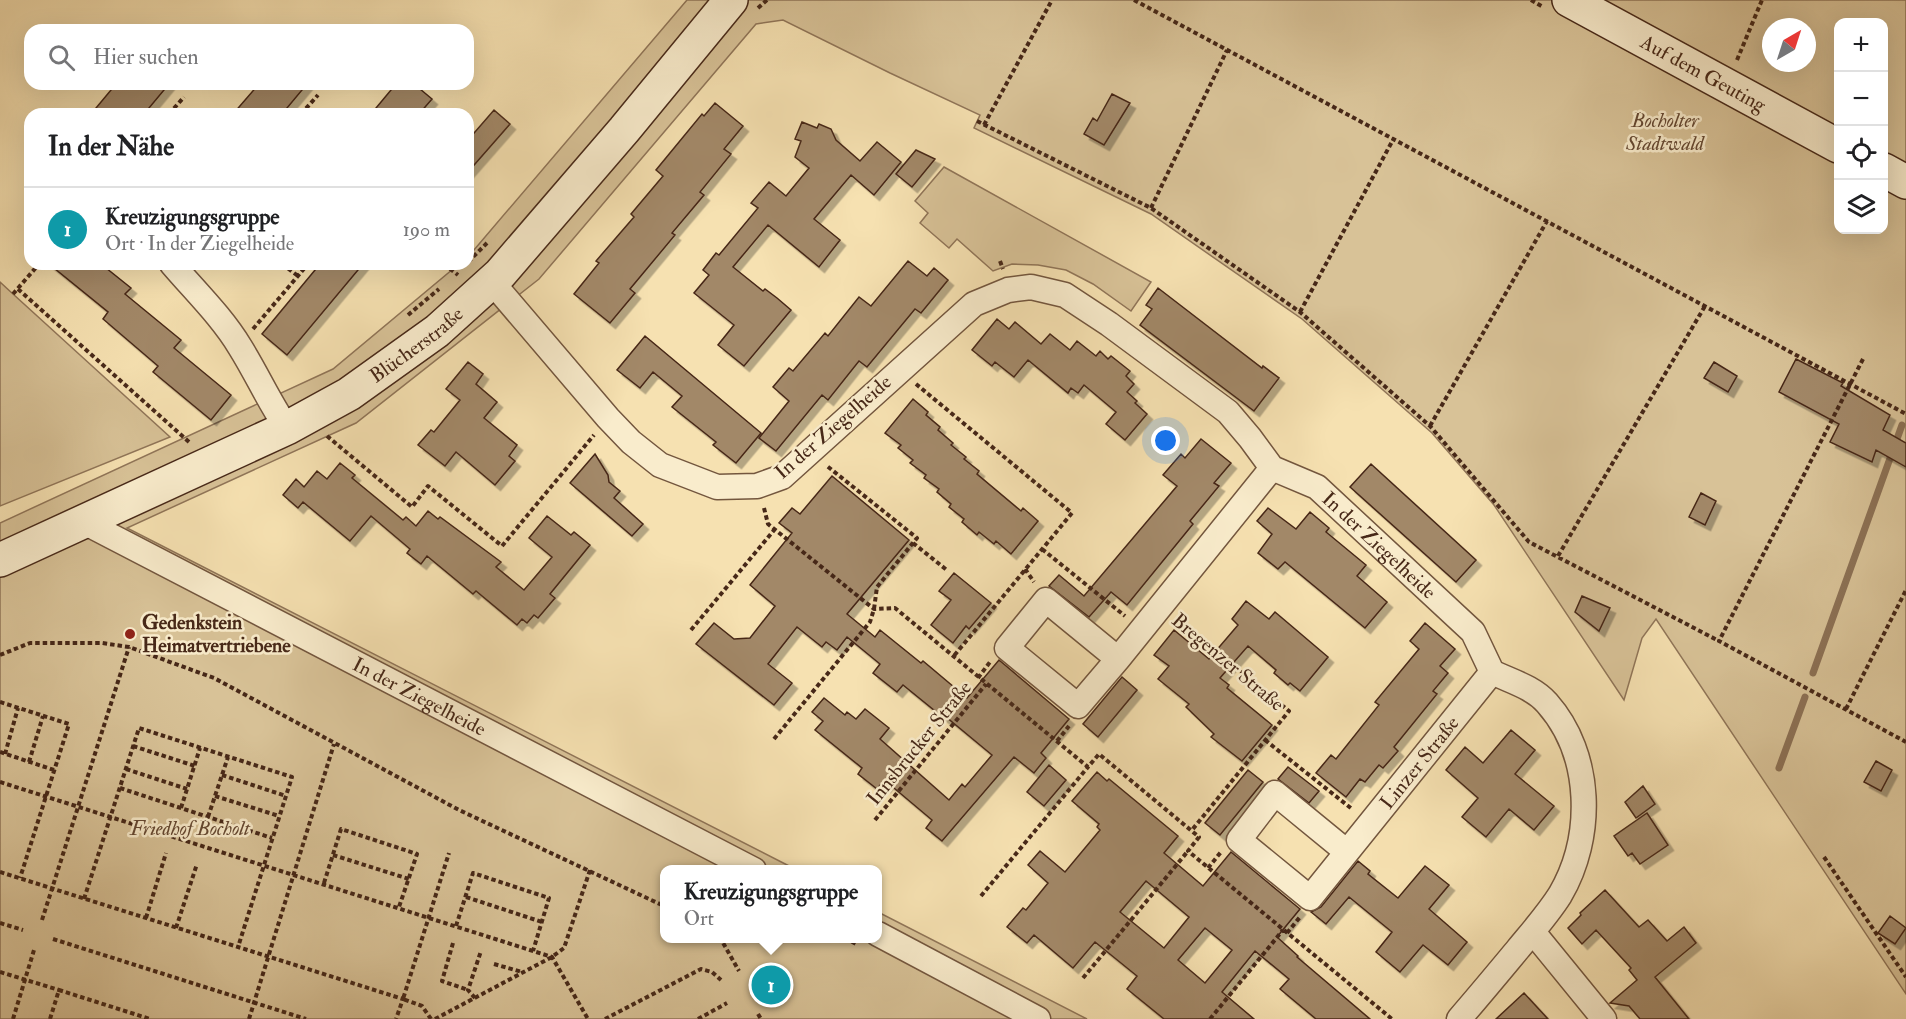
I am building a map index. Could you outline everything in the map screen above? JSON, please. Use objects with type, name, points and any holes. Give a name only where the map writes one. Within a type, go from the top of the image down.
[{"type":"street","name":"Blücherstraße","points":[[0,560],[288,428],[349,394],[437,331],[492,282],[624,130],[731,0]]},
{"type":"street","name":"Auf dem Geuting","points":[[1569,0],[1834,143]]},
{"type":"street","points":[[1888,172],[1906,182]]},
{"type":"street","points":[[177,270],[239,345],[275,410],[288,428]]},
{"type":"street","name":"In der Ziegelheide","points":[[492,282],[608,418],[632,442],[660,465],[717,487],[757,486],[782,477],[974,304],[1008,290],[1031,287],[1065,295],[1109,324],[1228,412],[1272,468],[1317,488],[1473,632],[1492,672]]},
{"type":"street","name":"Bregenzer Straße","points":[[1118,658],[1046,600],[1007,648],[1078,706],[1118,658],[1141,630],[1272,468]]},
{"type":"street","name":"In der Ziegelheide","points":[[84,522],[744,865]]},
{"type":"street","points":[[1459,1019],[1533,932],[1560,895],[1578,853],[1584,804],[1583,775],[1565,728],[1546,702],[1526,687],[1492,672]]},
{"type":"street","name":"Linzer Straße","points":[[1347,852],[1275,793],[1239,840],[1310,898],[1492,672]]},
{"type":"street","points":[[1533,932],[1604,1019]]},
{"type":"street","points":[[882,936],[1038,1019]]},
{"type":"path","points":[[984,125],[1052,0]]},
{"type":"path","points":[[1134,0],[1906,414]]},
{"type":"path","points":[[1726,86],[1762,0]]},
{"type":"path","points":[[1151,208],[1227,50]]},
{"type":"path","points":[[306,108],[318,94]]},
{"type":"path","points":[[175,108],[184,98]]},
{"type":"path","points":[[976,121],[1151,208],[1300,312],[1430,426],[1529,542],[1906,742]]},
{"type":"path","points":[[1300,312],[1394,138]]},
{"type":"path","points":[[1430,426],[1547,221]]},
{"type":"path","points":[[14,294],[34,270]]},
{"type":"path","points":[[290,270],[298,276]]},
{"type":"path","points":[[239,345],[303,270]]},
{"type":"path","points":[[18,289],[190,443]]},
{"type":"path","points":[[1558,556],[1705,306]]},
{"type":"path","points":[[1719,641],[1863,359]]},
{"type":"path","name":"In der Ziegelheide","points":[[899,370],[1072,513],[1042,549]]},
{"type":"path","points":[[322,431],[412,507],[428,486],[502,546],[608,418]]},
{"type":"path","points":[[774,739],[870,622],[877,587],[917,538],[810,452]]},
{"type":"path","name":"Innsbrucker Straße","points":[[757,486],[768,524],[874,609],[895,608],[1088,767]]},
{"type":"path","points":[[691,630],[775,529]]},
{"type":"path","points":[[913,543],[948,571]]},
{"type":"path","points":[[952,657],[1042,549],[1141,630]]},
{"type":"path","points":[[1846,709],[1906,590]]},
{"type":"path","name":"Bregenzer Straße","points":[[1161,605],[1289,711],[1192,830]]},
{"type":"path","points":[[0,655],[30,643],[102,643],[129,647],[214,678],[459,810],[660,904]]},
{"type":"path","points":[[42,920],[129,647]]},
{"type":"path","name":"Innsbrucker Straße","points":[[874,820],[986,684]]},
{"type":"path","points":[[0,702],[69,724],[20,878]]},
{"type":"path","points":[[18,708],[2,753],[54,770]]},
{"type":"path","points":[[29,762],[43,716]]},
{"type":"path","points":[[84,899],[139,728],[292,777],[238,947]]},
{"type":"path","points":[[1265,740],[1370,823]]},
{"type":"path","points":[[249,1019],[334,744]]},
{"type":"path","points":[[134,746],[195,766]]},
{"type":"path","points":[[181,808],[200,748]]},
{"type":"path","points":[[981,896],[1099,754],[1199,837],[1083,978]]},
{"type":"path","points":[[208,817],[228,757]]},
{"type":"path","points":[[126,769],[187,789]]},
{"type":"path","points":[[222,775],[286,796]]},
{"type":"path","points":[[0,782],[552,957],[588,1019]]},
{"type":"path","points":[[120,788],[272,838]]},
{"type":"path","points":[[215,796],[279,816]]},
{"type":"path","points":[[324,883],[341,829],[417,854],[399,908]]},
{"type":"path","points":[[1188,851],[1392,1019]]},
{"type":"path","points":[[146,918],[166,853]]},
{"type":"path","points":[[396,1019],[449,853]]},
{"type":"path","points":[[333,855],[409,879]]},
{"type":"path","points":[[1824,857],[1906,977]]},
{"type":"path","points":[[176,928],[197,864]]},
{"type":"path","points":[[0,872],[403,999],[422,1006],[433,1019],[552,957],[564,948],[590,870]]},
{"type":"path","points":[[456,926],[473,873],[538,894],[549,898],[533,951]]},
{"type":"path","points":[[465,897],[542,922]]},
{"type":"path","points":[[0,923],[23,930]]},
{"type":"path","points":[[1210,1019],[1283,930]]},
{"type":"path","points":[[53,939],[306,1019]]},
{"type":"path","points":[[453,943],[442,981],[468,990],[475,998]]},
{"type":"path","points":[[721,943],[739,970]]},
{"type":"path","points":[[13,1019],[34,950]]},
{"type":"path","points":[[468,990],[481,951]]},
{"type":"path","points":[[494,964],[523,972]]},
{"type":"path","points":[[605,1019],[701,969],[712,972],[721,980]]},
{"type":"path","points":[[0,972],[148,1019]]},
{"type":"path","points":[[50,1019],[58,990]]},
{"type":"path","points":[[698,1019],[727,1004]]},
{"type":"path","points":[[758,1014],[761,1019]]},
{"type":"green space","points":[[687,0],[1906,0],[1906,994],[1656,619],[1642,638],[1624,700],[1494,505],[1432,433],[1302,319],[1151,214],[974,128],[980,115],[783,20],[756,24],[539,279],[356,423],[127,528],[787,865],[660,865],[660,943],[882,943],[882,914],[1087,1019],[0,1019],[0,523],[333,369],[452,270],[474,270],[474,250]]},
{"type":"green space","points":[[944,167],[1151,282],[1131,311],[1093,284],[1066,270],[1038,265],[1012,264],[993,271],[957,239],[949,248],[920,223],[928,213],[915,201]]},
{"type":"green space","points":[[0,282],[13,294],[170,437],[0,506]]},
{"type":"building","points":[[111,90],[164,90],[149,108],[96,108]]},
{"type":"building","points":[[254,90],[302,90],[287,108],[238,108]]},
{"type":"building","points":[[391,90],[421,90],[432,99],[424,108],[376,108]]},
{"type":"building","points":[[1112,94],[1130,103],[1104,145],[1084,134],[1093,118],[1097,121]]},
{"type":"building","points":[[715,103],[743,126],[724,149],[731,154],[700,192],[704,195],[672,233],[675,235],[630,289],[635,293],[610,323],[574,294],[599,263],[596,261],[634,217],[631,214],[663,176],[656,170],[702,114],[704,116]]},
{"type":"building","points":[[494,110],[510,124],[474,165],[474,133]]},
{"type":"building","points":[[802,122],[817,128],[819,124],[831,129],[836,140],[860,161],[877,142],[901,162],[874,195],[851,175],[814,219],[840,240],[819,267],[768,225],[733,267],[791,310],[744,366],[718,345],[734,325],[694,293],[709,275],[703,270],[716,253],[719,255],[758,208],[751,203],[769,182],[786,196],[809,168],[795,157],[801,141],[795,139]]},
{"type":"building","points":[[916,150],[935,159],[912,187],[896,174]]},
{"type":"building","points":[[908,261],[927,276],[934,268],[948,280],[921,313],[915,309],[867,367],[859,361],[828,400],[822,395],[776,451],[759,438],[789,401],[773,387],[789,368],[793,371],[825,333],[828,336],[859,297],[871,306]]},
{"type":"building","points":[[56,270],[108,270],[131,288],[125,294],[181,340],[174,348],[231,395],[211,420],[153,372],[158,366],[103,319],[108,312]]},
{"type":"building","points":[[315,270],[358,270],[287,355],[262,334]]},
{"type":"building","points":[[1158,288],[1262,368],[1263,366],[1279,378],[1254,411],[1140,325],[1152,309],[1146,305]]},
{"type":"building","points":[[997,319],[1009,329],[1015,322],[1041,344],[1050,334],[1070,350],[1077,341],[1096,356],[1100,351],[1108,359],[1111,356],[1130,371],[1126,376],[1134,384],[1127,392],[1147,414],[1125,440],[1106,424],[1116,412],[1084,385],[1078,393],[1071,388],[1068,393],[1028,360],[1014,377],[995,362],[992,366],[972,350]]},
{"type":"building","points":[[645,336],[761,433],[736,463],[713,445],[716,442],[672,407],[682,396],[653,372],[640,388],[617,370]]},
{"type":"building","points":[[1796,359],[1843,383],[1841,386],[1890,415],[1883,430],[1906,443],[1906,467],[1876,450],[1872,462],[1830,442],[1839,424],[1779,392]]},
{"type":"building","points":[[468,362],[483,374],[476,384],[497,402],[484,418],[517,445],[509,456],[515,461],[495,485],[456,452],[445,466],[418,445],[431,430],[434,432],[460,400],[446,389]]},
{"type":"building","points":[[1714,362],[1737,376],[1728,392],[1704,378]]},
{"type":"building","points":[[913,399],[928,412],[926,415],[940,427],[938,430],[953,443],[951,445],[979,471],[977,474],[1021,511],[1023,508],[1038,521],[1011,554],[996,541],[994,544],[979,532],[977,535],[962,522],[964,519],[949,507],[951,504],[937,492],[939,489],[924,478],[926,475],[910,463],[913,460],[898,448],[901,445],[885,433]]},
{"type":"building","points":[[1201,439],[1231,463],[1214,483],[1219,486],[1190,521],[1193,524],[1127,605],[1111,592],[1089,617],[1049,586],[1059,575],[1084,596],[1177,486],[1163,475],[1181,454],[1185,458]]},
{"type":"building","points":[[595,454],[608,475],[609,482],[620,491],[614,498],[643,524],[632,536],[570,483]]},
{"type":"building","points":[[340,463],[355,475],[352,478],[403,520],[406,517],[416,526],[428,511],[438,519],[440,517],[501,562],[496,567],[524,590],[552,557],[529,538],[547,516],[571,535],[574,532],[590,545],[550,594],[555,598],[538,618],[534,615],[527,623],[522,619],[517,625],[476,591],[473,594],[427,556],[421,564],[407,553],[410,549],[371,516],[350,541],[303,502],[298,508],[283,495],[296,479],[304,487],[317,471],[327,479]]},
{"type":"building","points":[[1371,464],[1476,560],[1456,582],[1350,487]]},
{"type":"building","points":[[832,476],[909,540],[847,614],[875,637],[880,630],[921,663],[923,661],[967,698],[999,660],[1069,719],[1041,753],[1046,758],[1034,773],[1014,757],[942,841],[926,828],[932,820],[888,783],[885,787],[881,784],[877,789],[858,774],[862,768],[815,730],[823,721],[812,712],[824,698],[845,715],[847,712],[856,719],[865,709],[889,728],[880,739],[949,800],[962,784],[965,787],[992,755],[903,685],[897,692],[873,673],[880,664],[847,637],[837,650],[826,642],[822,647],[797,627],[768,664],[792,683],[774,705],[696,644],[714,623],[734,639],[750,638],[775,606],[750,585],[792,533],[779,523],[792,508],[800,514]]},
{"type":"building","points":[[1701,493],[1716,501],[1705,525],[1689,517]]},
{"type":"building","points":[[1268,508],[1296,529],[1310,512],[1329,528],[1326,532],[1366,565],[1357,576],[1387,602],[1365,628],[1285,562],[1278,569],[1258,553],[1272,534],[1257,521]]},
{"type":"building","points":[[954,573],[991,603],[969,629],[966,626],[953,643],[931,625],[951,600],[939,591]]},
{"type":"building","points":[[1582,596],[1610,608],[1599,631],[1575,612]]},
{"type":"building","points":[[1246,601],[1269,619],[1275,612],[1328,657],[1300,691],[1290,683],[1288,685],[1274,673],[1276,670],[1248,646],[1220,678],[1229,685],[1227,688],[1272,725],[1242,761],[1211,737],[1214,734],[1186,707],[1189,704],[1158,679],[1169,666],[1154,655],[1174,630],[1209,659],[1238,625],[1232,619]]},
{"type":"building","points":[[1425,623],[1455,649],[1440,666],[1448,673],[1433,691],[1437,694],[1394,747],[1398,751],[1383,768],[1379,765],[1365,782],[1360,779],[1346,797],[1316,773],[1331,755],[1336,759],[1379,705],[1375,702],[1419,649],[1410,641]]},
{"type":"building","points":[[1122,677],[1137,690],[1098,737],[1083,724]]},
{"type":"building","points":[[1511,730],[1535,750],[1515,774],[1554,806],[1534,830],[1509,809],[1486,837],[1462,817],[1478,798],[1446,770],[1465,747],[1483,763]]},
{"type":"building","points":[[1876,761],[1892,770],[1881,791],[1864,782]]},
{"type":"building","points":[[1049,765],[1066,780],[1044,806],[1027,792]]},
{"type":"building","points":[[1288,767],[1319,791],[1309,803],[1278,779]]},
{"type":"building","points":[[1248,770],[1263,782],[1220,835],[1205,823]]},
{"type":"building","points":[[1097,772],[1107,781],[1109,779],[1178,836],[1164,853],[1203,886],[1231,852],[1300,909],[1277,937],[1370,1019],[1316,1019],[1280,989],[1289,979],[1255,951],[1222,992],[1254,1019],[1164,1019],[1127,989],[1137,976],[1095,942],[1073,968],[1034,935],[1027,943],[1007,927],[1023,908],[1026,910],[1048,883],[1028,865],[1040,851],[1065,872],[1100,830],[1097,827],[1099,824],[1072,801]],"holes":[[[1146,881],[1189,917],[1164,948],[1120,912]],[[1205,928],[1232,950],[1205,983],[1178,960]]]},
{"type":"building","points":[[1643,786],[1655,804],[1636,818],[1625,802]]},
{"type":"building","points":[[1647,813],[1668,845],[1640,864],[1632,853],[1628,856],[1614,836]]},
{"type":"building","points":[[1358,861],[1370,871],[1368,874],[1398,898],[1425,866],[1449,885],[1429,909],[1467,942],[1448,965],[1423,945],[1400,972],[1376,952],[1392,932],[1349,897],[1326,924],[1311,912],[1321,907]]},
{"type":"building","points":[[1605,890],[1639,927],[1648,920],[1667,941],[1684,927],[1696,943],[1655,977],[1689,1019],[1640,1019],[1629,1006],[1610,1003],[1637,980],[1629,970],[1631,968],[1596,930],[1582,944],[1568,928],[1581,915],[1580,913]]},
{"type":"building","points":[[1890,916],[1906,928],[1895,944],[1878,933]]},
{"type":"building","points":[[1524,993],[1548,1019],[1496,1019]]},
{"type":"waterway","points":[[1813,673],[1902,425]]},
{"type":"waterway","points":[[1779,768],[1805,697]]},
{"type":"place","name":"Gedenkstein Heimatvertriebene","points":[[130,634]]},
{"type":"place","name":"Kreuzigungsgruppe","points":[[771,985]]},
{"type":"park label","name":"Bocholter Stadtwald","points":[[1665,132]]},
{"type":"park label","name":"Friedhof Bocholt","points":[[190,828]]}]
